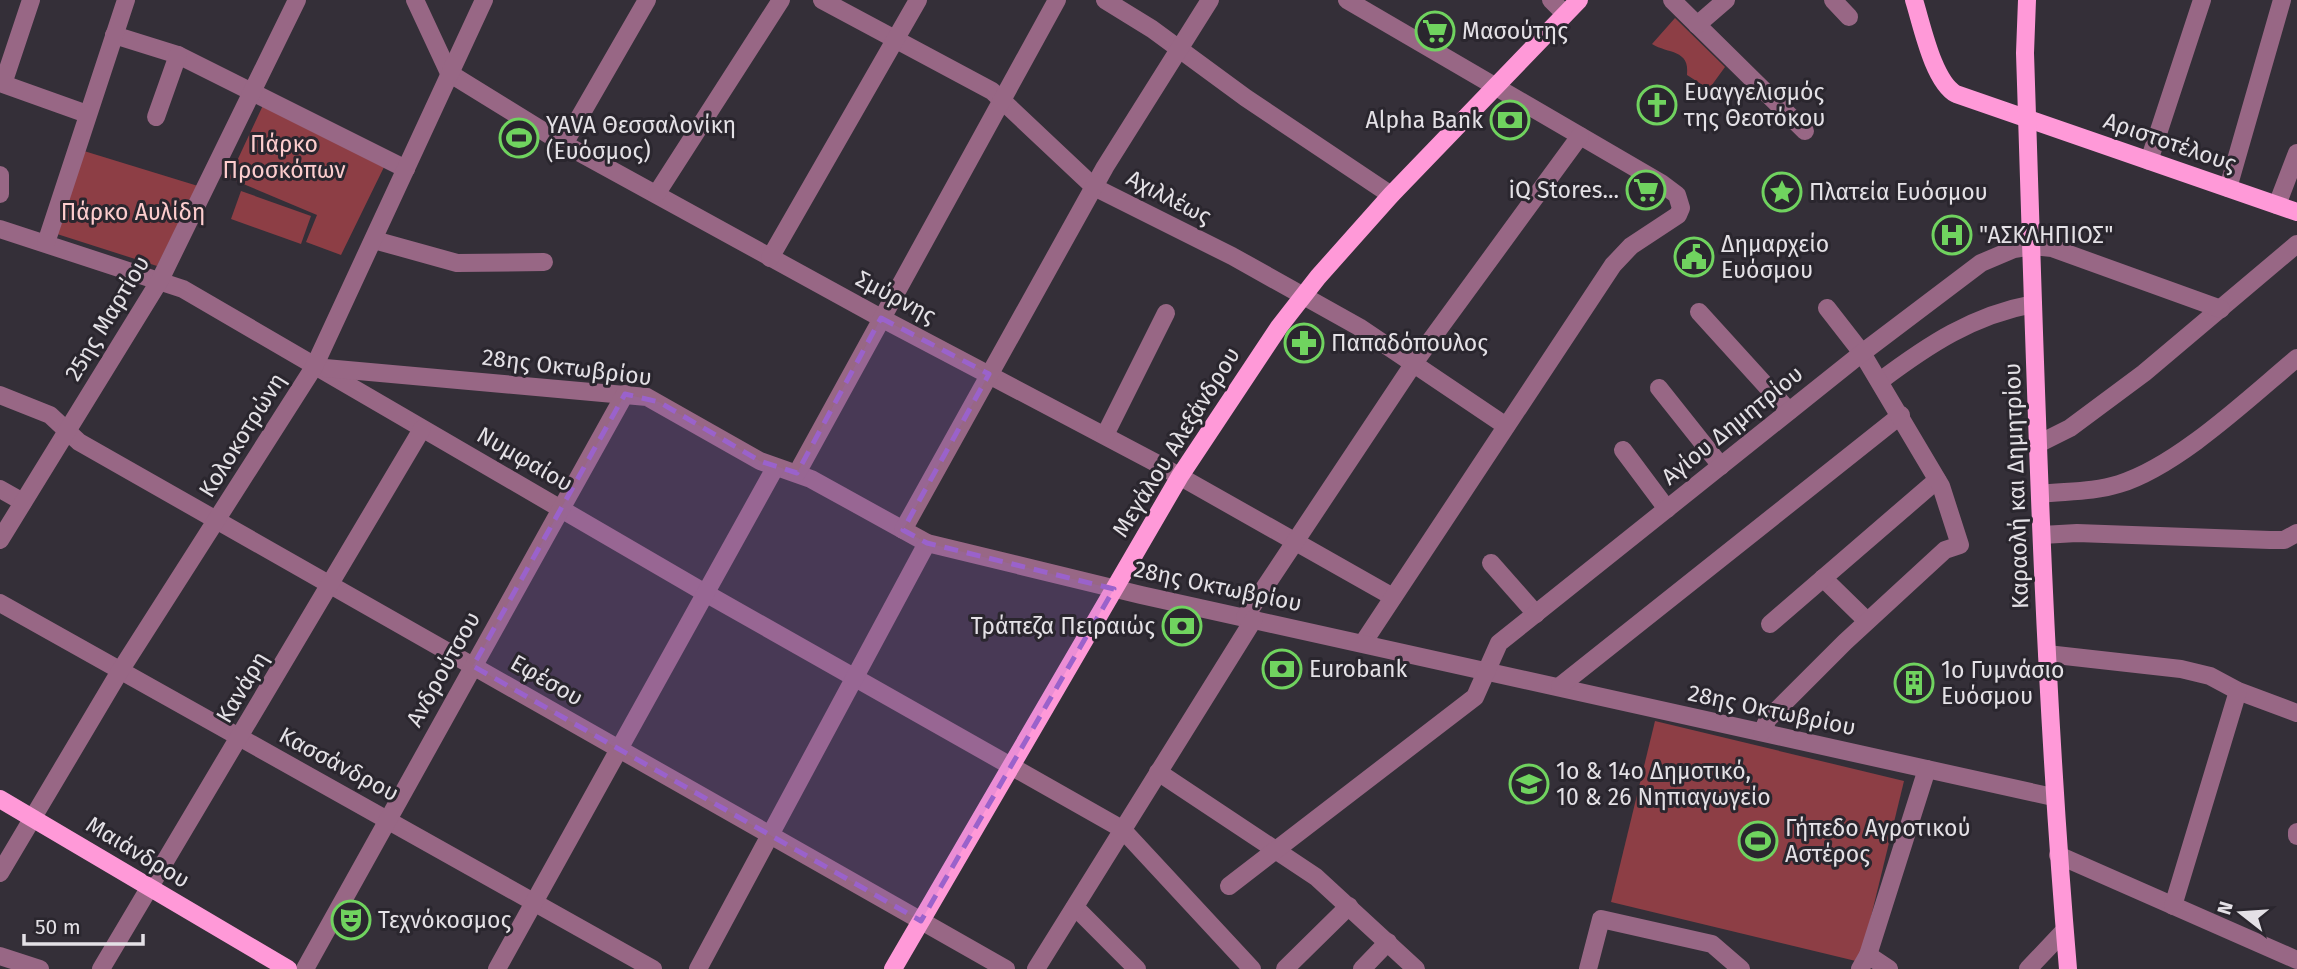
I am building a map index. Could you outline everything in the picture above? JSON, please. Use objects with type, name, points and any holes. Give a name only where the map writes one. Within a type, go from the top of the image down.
[{"type":"main road","name":"Μεγάλου Αλεξάνδρου","points":[[893,969],[1180,476],[1304,295],[1391,195],[1579,0]]},
{"type":"main road","name":"Αριστοτέλους","points":[[1914,0],[1936,67],[1950,90],[2297,212]]},
{"type":"main road","name":"Καραολή και Δημητρίου","points":[[2027,0],[2030,246],[2040,494],[2053,797],[2068,969]]},
{"type":"main road","name":"Μαιάνδρου","points":[[0,799],[288,969]]},
{"type":"street","points":[[31,0],[4,84],[88,114]]},
{"type":"street","points":[[46,243],[126,0]]},
{"type":"street","name":"25ης Μαρτίου","points":[[0,540],[160,280],[297,0]]},
{"type":"street","points":[[415,0],[449,73]]},
{"type":"street","name":"Κολοκοτρώνη","points":[[0,873],[120,671],[314,367],[484,0]]},
{"type":"street","points":[[564,144],[647,0]]},
{"type":"street","points":[[657,194],[781,0]]},
{"type":"street","name":"Αχιλλέως","points":[[822,0],[987,88],[1002,99],[1094,187],[1304,295],[1414,363],[1506,426]]},
{"type":"street","points":[[770,258],[918,0]]},
{"type":"street","points":[[797,473],[1057,0]]},
{"type":"street","points":[[1105,0],[1391,195]]},
{"type":"street","points":[[903,530],[1094,187],[1210,0]]},
{"type":"street","points":[[1347,0],[1677,195],[1680,213],[1631,246],[1613,265],[1363,643]]},
{"type":"street","points":[[1551,0],[1565,14]]},
{"type":"street","points":[[1672,0],[1805,131]]},
{"type":"street","points":[[1697,25],[1726,0]]},
{"type":"street","points":[[1833,0],[1849,18]]},
{"type":"street","points":[[2149,161],[2202,0]]},
{"type":"street","points":[[2228,188],[2282,0]]},
{"type":"street","points":[[114,35],[178,55],[406,169]]},
{"type":"street","points":[[156,117],[178,55]]},
{"type":"street","name":"Σμύρνης","points":[[449,73],[564,144],[881,318],[1105,435],[1393,597]]},
{"type":"street","points":[[1041,967],[1295,540],[1414,363],[1580,136]]},
{"type":"street","points":[[2277,205],[2297,153]]},
{"type":"street","points":[[0,175],[0,194]]},
{"type":"street","name":"Νυμφαίου","points":[[0,229],[160,280],[194,295],[707,594],[1122,829],[1252,969]]},
{"type":"street","points":[[374,240],[457,262],[544,262]]},
{"type":"street","points":[[2038,444],[2081,420],[2221,309],[2297,244]]},
{"type":"street","points":[[2030,246],[2059,250],[2221,309]]},
{"type":"street","name":"Αγίου Δημητρίου","points":[[1229,886],[1475,697],[1499,643],[1789,411],[1982,263],[2001,253],[2030,246]]},
{"type":"street","points":[[1880,382],[1923,349],[1966,324],[2000,310],[2033,304]]},
{"type":"street","points":[[1762,732],[1768,719],[1867,621],[1945,550],[1960,545],[1937,480],[1901,415],[1862,353],[1827,308]]},
{"type":"street","points":[[1699,312],[1789,411]]},
{"type":"street","points":[[1105,435],[1166,313]]},
{"type":"street","points":[[2040,494],[2110,487],[2142,475],[2207,431],[2297,358]]},
{"type":"street","name":"28ης Οκτωβρίου","points":[[314,367],[625,394],[659,402],[775,468],[797,473],[927,543],[1114,589],[2053,797]]},
{"type":"street","points":[[1658,388],[1721,466]]},
{"type":"street","name":"Ανδρούτσου","points":[[305,969],[625,394]]},
{"type":"street","name":"Εφέσου","points":[[0,395],[46,413],[79,442],[1006,969]]},
{"type":"street","points":[[1560,686],[1901,415]]},
{"type":"street","name":"Κανάρη","points":[[101,969],[422,429]]},
{"type":"street","points":[[1623,450],[1667,509]]},
{"type":"street","points":[[497,969],[775,468]]},
{"type":"street","points":[[1770,624],[1937,480]]},
{"type":"street","points":[[0,489],[23,502]]},
{"type":"street","points":[[2042,535],[2077,533],[2284,540],[2297,533]]},
{"type":"street","points":[[698,969],[772,836],[927,543]]},
{"type":"street","points":[[1492,563],[1535,614]]},
{"type":"street","points":[[1823,578],[1867,621]]},
{"type":"street","name":"Κασσάνδρου","points":[[0,603],[653,969]]},
{"type":"street","points":[[2047,654],[2181,669],[2210,676],[2238,691],[2297,713]]},
{"type":"street","points":[[2173,906],[2238,691]]},
{"type":"street","points":[[1889,969],[1864,962],[1927,769]]},
{"type":"street","points":[[1158,772],[1278,850],[1349,906],[1416,969]]},
{"type":"street","points":[[2058,855],[2297,960]]},
{"type":"street","points":[[1285,969],[1349,906]]},
{"type":"street","points":[[1075,907],[1137,969]]},
{"type":"street","points":[[1592,966],[1601,919],[1712,944],[1741,969]]},
{"type":"street","points":[[2028,969],[2064,931]]},
{"type":"street","points":[[1362,969],[1388,942]]},
{"type":"street","points":[[11,963],[40,969]]},
{"type":"highlighted area","points":[[881,318],[989,374],[903,530],[927,543],[1114,589],[921,921],[473,666],[625,394],[659,402],[760,461],[797,473]]},
{"type":"green space","points":[[1675,18],[1725,67],[1709,89],[1687,75],[1687,67],[1681,56],[1652,44]]},
{"type":"green space","name":"Πάρκο Προσκόπων","points":[[265,101],[384,167],[341,255],[306,242],[317,215],[229,178]]},
{"type":"green space","name":"Πάρκο Αυλίδη","points":[[84,151],[198,186],[157,266],[57,234]]},
{"type":"green space","points":[[241,191],[311,216],[301,244],[231,219]]},
{"type":"green space","name":"Γήπεδο Αγροτικού Αστέρος","points":[[1655,721],[1904,781],[1860,962],[1611,902]]},
{"type":"place","name":"Μασούτης","points":[[1435,31]]},
{"type":"place","name":"Ευαγγελισμός της Θεοτόκου","points":[[1657,105]]},
{"type":"place","name":"Alpha Bank","points":[[1510,120]]},
{"type":"place","name":"YAVA Θεσσαλονίκη (Ευόσμος)","points":[[519,138]]},
{"type":"place","name":"iQ Stores...","points":[[1646,190]]},
{"type":"place","name":"Πλατεία Ευόσμου","points":[[1782,192]]},
{"type":"place","name":"\"ΑΣΚΛΗΠΙΟΣ\"","points":[[1952,235]]},
{"type":"place","name":"Δημαρχείο Ευόσμου","points":[[1694,257]]},
{"type":"place","name":"Παπαδόπουλος","points":[[1304,343]]},
{"type":"place","name":"Τράπεζα Πειραιώς","points":[[1182,626]]},
{"type":"place","name":"Eurobank","points":[[1282,669]]},
{"type":"place","name":"1ο Γυμνάσιο Ευόσμου","points":[[1914,683]]},
{"type":"place","name":"1ο & 14ο Δημοτικό, 10 & 26 Νηπιαγωγείο","points":[[1529,784]]},
{"type":"place","name":"Γήπεδο Αγροτικού Αστέρος","points":[[1758,841]]},
{"type":"place","name":"Τεχνόκοσμος","points":[[351,920]]}]
